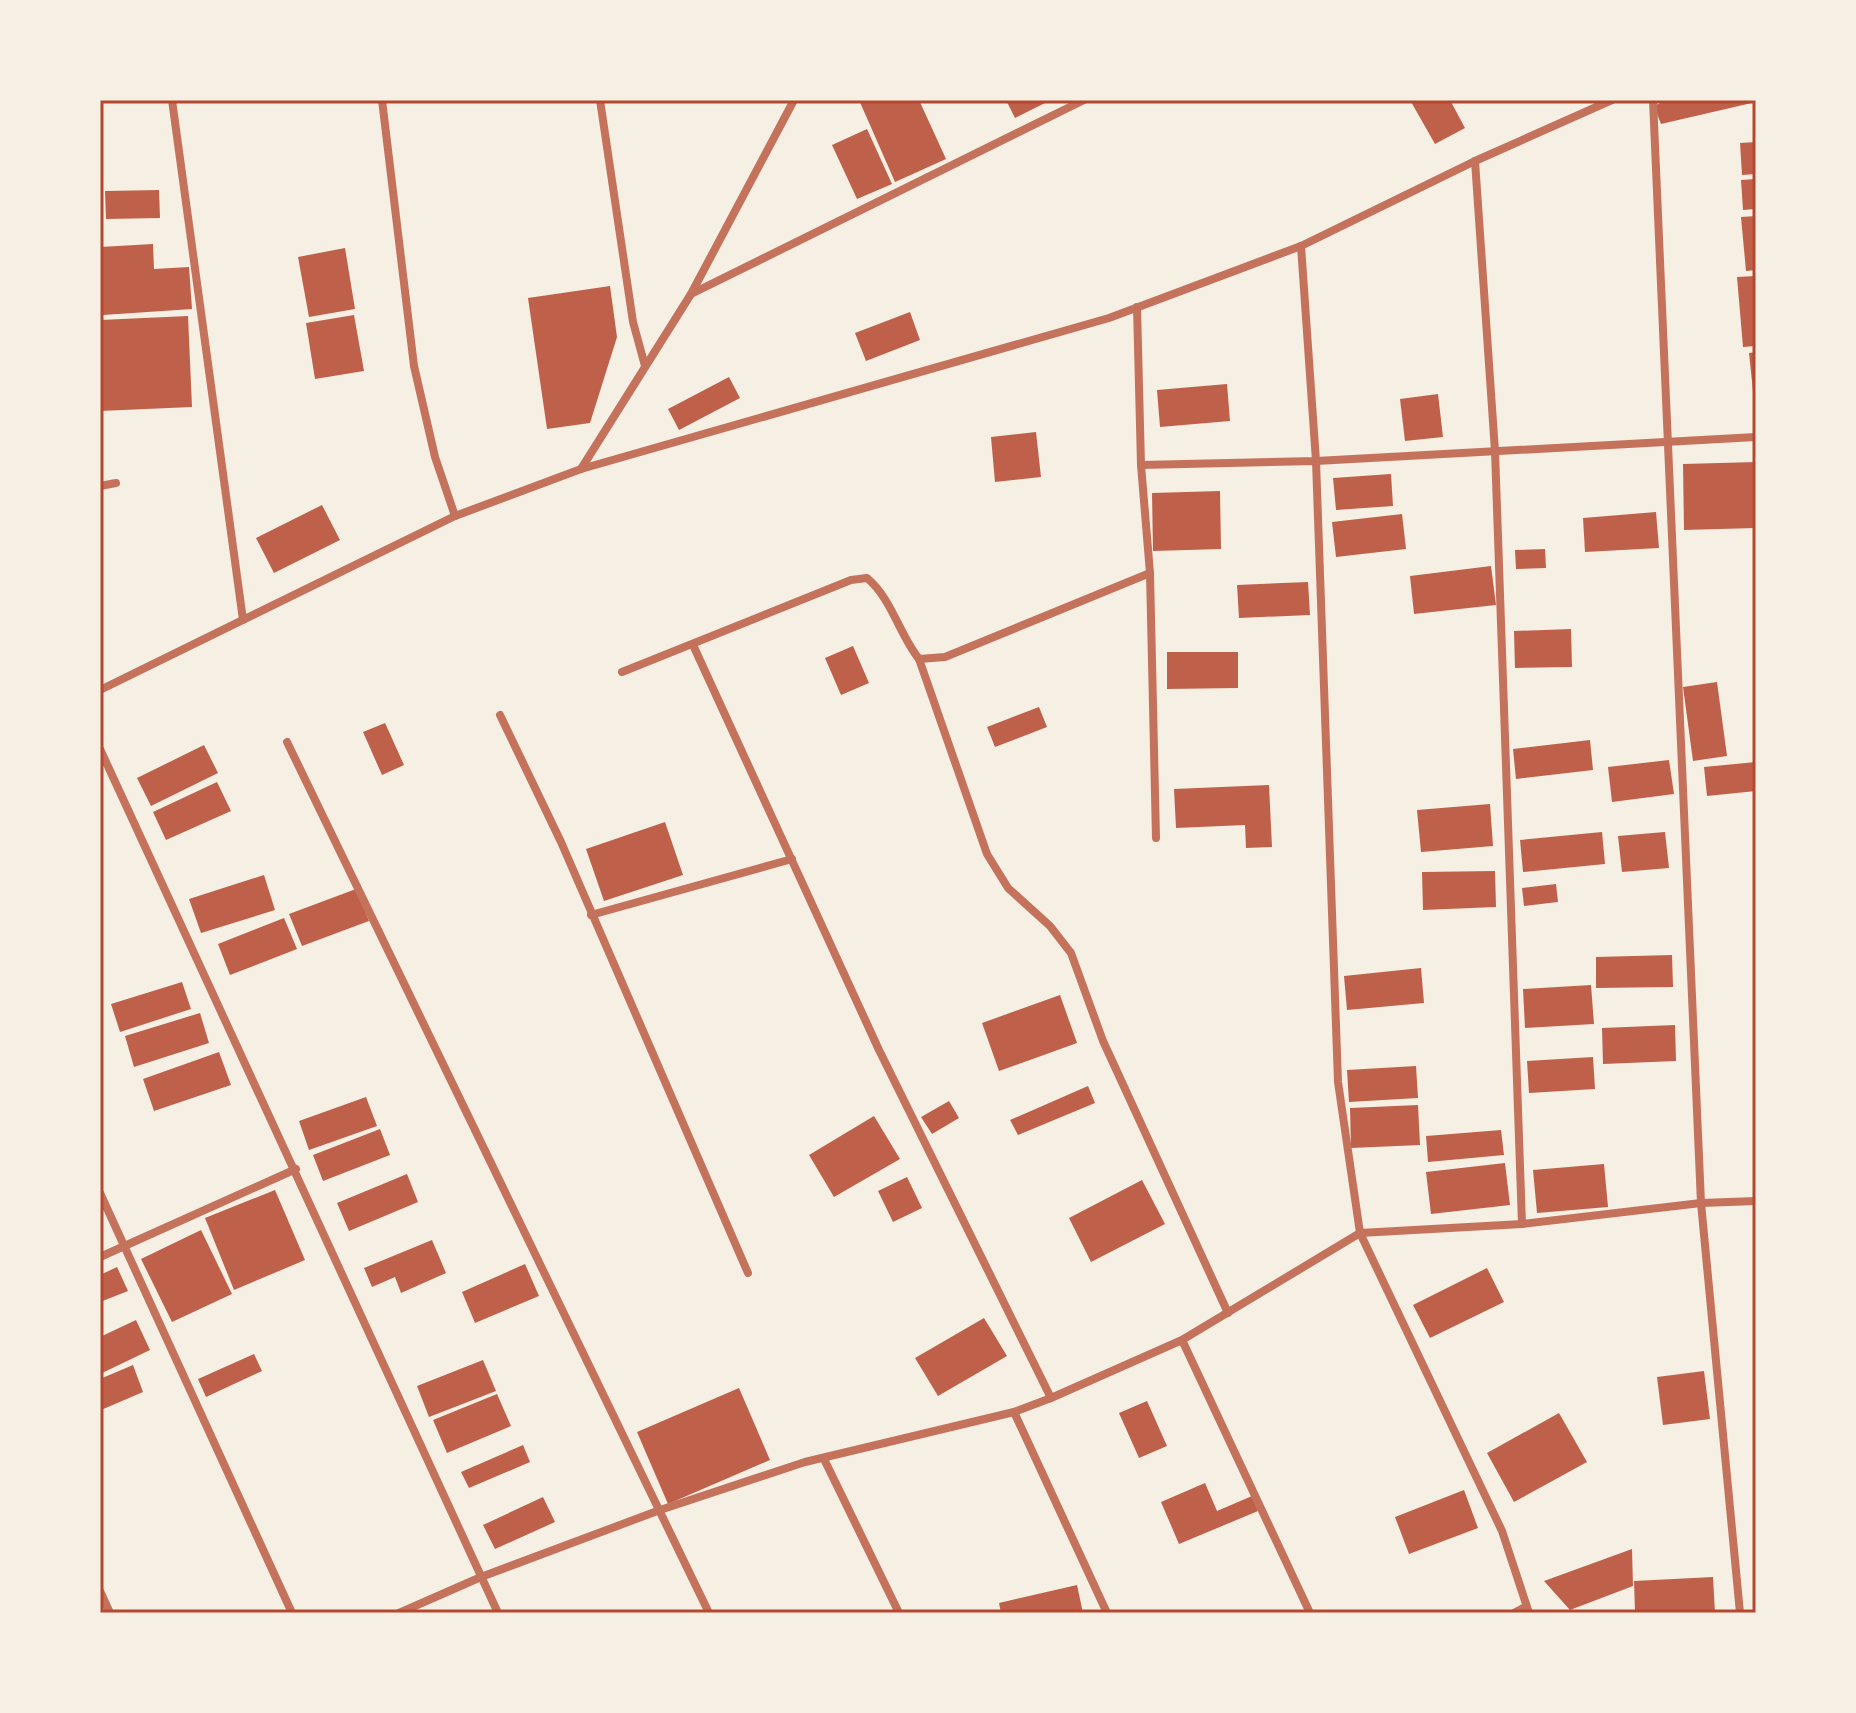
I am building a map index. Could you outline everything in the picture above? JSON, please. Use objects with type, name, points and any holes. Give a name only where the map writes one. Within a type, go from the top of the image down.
[{"type":"street","points":[[172,100],[243,620]]},
{"type":"street","points":[[382,100],[414,366],[435,457],[455,516]]},
{"type":"street","points":[[600,100],[633,322],[645,366]]},
{"type":"street","points":[[581,469],[691,294],[794,100]]},
{"type":"street","points":[[691,294],[1084,100]]},
{"type":"street","points":[[100,690],[455,516],[581,469],[1137,307],[1301,246],[1475,161],[1612,100]]},
{"type":"street","points":[[1653,100],[1701,1203],[1740,1613]]},
{"type":"street","points":[[1475,161],[1495,451],[1522,1224]]},
{"type":"street","points":[[1301,246],[1316,461],[1338,1082],[1360,1233],[1502,1531],[1527,1610],[1514,1613]]},
{"type":"street","points":[[1137,307],[1141,465],[1150,573],[1156,838]]},
{"type":"street","points":[[1141,465],[1316,461],[1756,437]]},
{"type":"street","points":[[100,486],[116,483]]},
{"type":"street","points":[[919,659],[945,657],[1150,573]]},
{"type":"street","points":[[622,672],[851,580],[867,578],[878,587],[909,647],[919,659],[987,854],[1008,888],[1050,926],[1071,953],[1103,1041],[1228,1313]]},
{"type":"street","points":[[693,645],[879,1050],[1051,1398]]},
{"type":"street","points":[[500,715],[561,842],[748,1273]]},
{"type":"street","points":[[287,742],[709,1613]]},
{"type":"street","points":[[100,749],[498,1613]]},
{"type":"street","points":[[591,915],[792,859]]},
{"type":"street","points":[[100,1257],[296,1169]]},
{"type":"street","points":[[100,1193],[292,1613]]},
{"type":"street","points":[[399,1613],[481,1577],[660,1510],[805,1462],[1014,1412],[1051,1398],[1182,1340],[1360,1233],[1522,1224],[1701,1203],[1756,1201]]},
{"type":"street","points":[[1182,1340],[1310,1613]]},
{"type":"street","points":[[1014,1412],[1107,1613]]},
{"type":"street","points":[[824,1459],[899,1613]]},
{"type":"street","points":[[100,1591],[110,1613]]},
{"type":"building","points":[[859,100],[919,100],[946,159],[895,182]]},
{"type":"building","points":[[1006,100],[1051,100],[1015,118]]},
{"type":"building","points":[[1410,100],[1450,100],[1465,128],[1435,144]]},
{"type":"building","points":[[1667,100],[1756,102],[1661,124],[1654,106]]},
{"type":"building","points":[[867,129],[892,184],[857,199],[832,145]]},
{"type":"building","points":[[1756,142],[1756,174],[1742,175],[1740,143]]},
{"type":"building","points":[[1756,179],[1756,209],[1743,210],[1741,180]]},
{"type":"building","points":[[159,190],[160,218],[106,219],[105,191]]},
{"type":"building","points":[[1756,216],[1756,270],[1746,271],[1741,217]]},
{"type":"building","points":[[153,244],[154,269],[189,267],[192,309],[103,315],[100,247]]},
{"type":"building","points":[[345,248],[355,309],[309,317],[298,257]]},
{"type":"building","points":[[1756,276],[1756,346],[1743,347],[1737,277]]},
{"type":"building","points":[[610,286],[617,337],[590,423],[547,429],[528,298]]},
{"type":"building","points":[[910,312],[920,340],[866,361],[855,333]]},
{"type":"building","points":[[354,315],[364,371],[315,379],[306,323]]},
{"type":"building","points":[[188,316],[192,407],[100,411],[100,320]]},
{"type":"building","points":[[1756,352],[1756,401],[1754,401],[1749,353]]},
{"type":"building","points":[[729,377],[740,398],[679,430],[668,409]]},
{"type":"building","points":[[1227,384],[1230,421],[1160,427],[1157,390]]},
{"type":"building","points":[[1438,394],[1443,437],[1405,441],[1400,399]]},
{"type":"building","points":[[1036,432],[1041,477],[995,482],[991,437]]},
{"type":"building","points":[[1756,462],[1756,528],[1684,530],[1683,464]]},
{"type":"building","points":[[1391,474],[1393,506],[1336,510],[1333,478]]},
{"type":"building","points":[[1220,491],[1221,549],[1153,551],[1152,493]]},
{"type":"building","points":[[322,505],[340,540],[274,573],[256,538]]},
{"type":"building","points":[[1656,512],[1659,548],[1585,552],[1583,518]]},
{"type":"building","points":[[1402,514],[1406,549],[1336,557],[1332,522]]},
{"type":"building","points":[[1545,549],[1546,568],[1516,569],[1515,550]]},
{"type":"building","points":[[1491,566],[1496,605],[1414,614],[1410,576]]},
{"type":"building","points":[[1308,582],[1310,615],[1239,618],[1237,585]]},
{"type":"building","points":[[1571,629],[1572,667],[1515,668],[1514,631]]},
{"type":"building","points":[[853,646],[869,683],[841,695],[825,658]]},
{"type":"building","points":[[1167,652],[1238,652],[1238,688],[1167,689]]},
{"type":"building","points":[[1717,682],[1727,756],[1693,761],[1683,687]]},
{"type":"building","points":[[1039,707],[1047,727],[995,747],[987,727]]},
{"type":"building","points":[[385,723],[404,765],[382,775],[363,732]]},
{"type":"building","points":[[1590,740],[1593,770],[1516,779],[1513,749]]},
{"type":"building","points":[[204,745],[218,773],[151,806],[137,778]]},
{"type":"building","points":[[1669,760],[1674,794],[1612,802],[1608,767]]},
{"type":"building","points":[[1756,762],[1756,791],[1707,796],[1704,767]]},
{"type":"building","points":[[217,782],[231,811],[166,840],[153,812]]},
{"type":"building","points":[[1269,785],[1272,847],[1246,848],[1245,825],[1176,828],[1174,789]]},
{"type":"building","points":[[1490,804],[1493,846],[1421,852],[1417,810]]},
{"type":"building","points":[[665,822],[683,875],[604,901],[586,849]]},
{"type":"building","points":[[1602,832],[1605,864],[1523,872],[1520,840]]},
{"type":"building","points":[[1665,832],[1669,868],[1622,872],[1618,836]]},
{"type":"building","points":[[1495,871],[1496,907],[1423,910],[1422,872]]},
{"type":"building","points":[[264,875],[275,910],[201,933],[189,899]]},
{"type":"building","points":[[1556,884],[1558,902],[1524,906],[1522,888]]},
{"type":"building","points":[[356,889],[369,921],[302,946],[289,914]]},
{"type":"building","points":[[284,918],[297,949],[230,975],[218,944]]},
{"type":"building","points":[[1672,955],[1673,987],[1596,988],[1596,957]]},
{"type":"building","points":[[1421,968],[1424,1003],[1347,1010],[1344,976]]},
{"type":"building","points":[[182,982],[191,1009],[120,1032],[111,1004]]},
{"type":"building","points":[[1591,985],[1594,1024],[1525,1028],[1523,989]]},
{"type":"building","points":[[1060,995],[1077,1043],[999,1071],[982,1023]]},
{"type":"building","points":[[200,1013],[209,1043],[134,1067],[125,1036]]},
{"type":"building","points":[[1675,1025],[1676,1061],[1603,1064],[1602,1028]]},
{"type":"building","points":[[219,1052],[231,1085],[154,1111],[143,1079]]},
{"type":"building","points":[[1593,1057],[1595,1089],[1529,1093],[1527,1061]]},
{"type":"building","points":[[1416,1066],[1418,1098],[1349,1102],[1347,1070]]},
{"type":"building","points":[[1088,1086],[1095,1103],[1018,1135],[1010,1120]]},
{"type":"building","points":[[366,1097],[377,1126],[309,1150],[299,1121]]},
{"type":"building","points":[[949,1101],[959,1118],[932,1134],[921,1117]]},
{"type":"building","points":[[1418,1105],[1420,1145],[1351,1148],[1350,1108]]},
{"type":"building","points":[[874,1116],[900,1159],[834,1197],[809,1155]]},
{"type":"building","points":[[380,1129],[390,1155],[323,1181],[313,1155]]},
{"type":"building","points":[[1501,1130],[1504,1155],[1428,1162],[1426,1136]]},
{"type":"building","points":[[1505,1163],[1510,1205],[1431,1214],[1426,1172]]},
{"type":"building","points":[[1604,1164],[1608,1207],[1537,1213],[1533,1170]]},
{"type":"building","points":[[407,1174],[418,1202],[349,1231],[337,1203]]},
{"type":"building","points":[[907,1177],[922,1208],[893,1222],[878,1191]]},
{"type":"building","points":[[1142,1180],[1165,1224],[1091,1262],[1069,1218]]},
{"type":"building","points":[[275,1190],[305,1260],[234,1290],[205,1218]]},
{"type":"building","points":[[201,1230],[232,1294],[172,1322],[141,1259]]},
{"type":"building","points":[[432,1240],[446,1273],[401,1293],[395,1277],[372,1287],[364,1268]]},
{"type":"building","points":[[525,1264],[539,1296],[475,1323],[462,1292]]},
{"type":"building","points":[[117,1267],[128,1291],[100,1302],[100,1275]]},
{"type":"building","points":[[1487,1268],[1504,1302],[1430,1338],[1413,1305]]},
{"type":"building","points":[[984,1318],[1007,1356],[938,1396],[915,1358]]},
{"type":"building","points":[[136,1320],[150,1350],[100,1374],[100,1337]]},
{"type":"building","points":[[254,1354],[262,1371],[206,1397],[198,1379]]},
{"type":"building","points":[[483,1360],[496,1391],[429,1417],[417,1386]]},
{"type":"building","points":[[133,1365],[143,1392],[101,1410],[100,1379]]},
{"type":"building","points":[[1704,1371],[1710,1419],[1663,1425],[1657,1377]]},
{"type":"building","points":[[739,1388],[770,1460],[668,1504],[637,1432]]},
{"type":"building","points":[[497,1394],[511,1426],[447,1453],[433,1420]]},
{"type":"building","points":[[1147,1401],[1167,1446],[1139,1458],[1119,1413]]},
{"type":"building","points":[[1559,1413],[1587,1462],[1514,1502],[1487,1453]]},
{"type":"building","points":[[523,1445],[530,1462],[469,1488],[461,1472]]},
{"type":"building","points":[[1205,1483],[1217,1511],[1252,1496],[1258,1511],[1179,1544],[1161,1502]]},
{"type":"building","points":[[1464,1490],[1478,1528],[1409,1554],[1395,1517]]},
{"type":"building","points":[[543,1497],[555,1522],[495,1549],[483,1525]]},
{"type":"building","points":[[1632,1549],[1633,1586],[1570,1610],[1544,1581]]},
{"type":"building","points":[[1713,1577],[1715,1613],[1635,1613],[1634,1581]]},
{"type":"building","points":[[1077,1585],[1083,1613],[1001,1613],[999,1603]]}]
